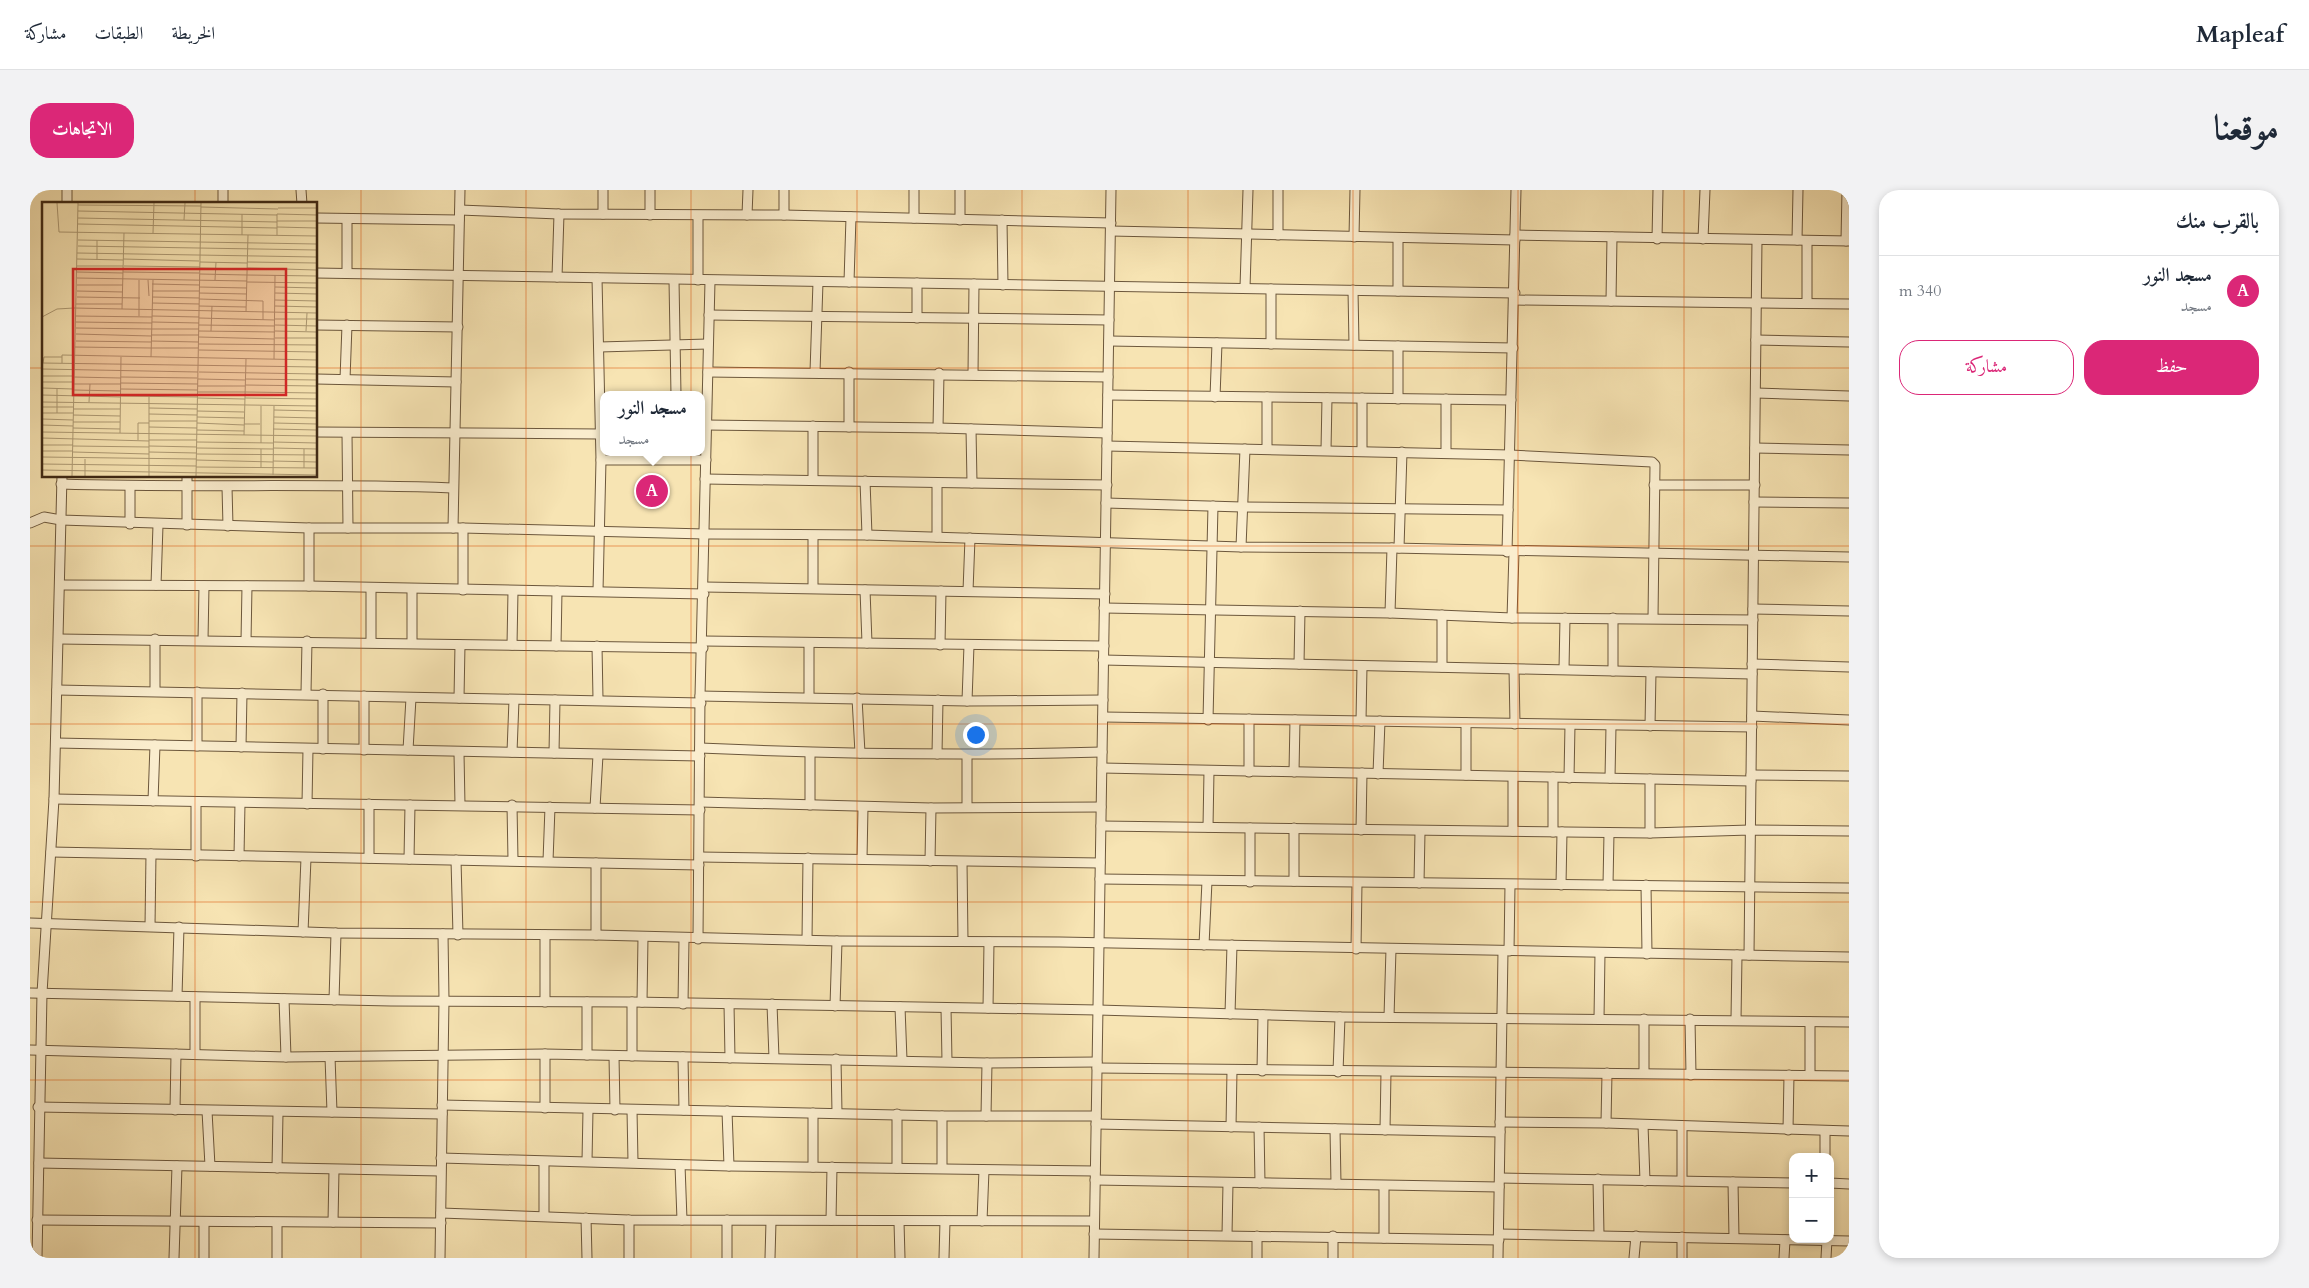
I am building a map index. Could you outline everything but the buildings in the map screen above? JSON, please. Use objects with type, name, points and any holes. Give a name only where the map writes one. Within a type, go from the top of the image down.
[{"type":"street","points":[[453,528],[452,488],[458,328],[460,190]]},
{"type":"street","points":[[603,190],[603,214]]},
{"type":"street","points":[[650,190],[650,215]]},
{"type":"street","points":[[747,215],[748,190]]},
{"type":"street","points":[[784,190],[784,216]]},
{"type":"street","points":[[914,190],[914,218]]},
{"type":"street","points":[[960,190],[960,220]]},
{"type":"street","points":[[1094,1258],[1112,190]]},
{"type":"street","points":[[1245,288],[1248,190]]},
{"type":"street","points":[[1278,190],[1278,235]]},
{"type":"street","points":[[1354,237],[1355,190]]},
{"type":"street","points":[[1512,618],[1508,510],[1515,296],[1516,190]]},
{"type":"street","points":[[1657,238],[1658,190]]},
{"type":"street","points":[[1702,239],[1704,190]]},
{"type":"street","points":[[1797,240],[1798,190]]},
{"type":"street","points":[[460,210],[559,214],[747,215],[1002,220],[1247,234],[1398,238],[1612,237],[1848,241],[1847,190]]},
{"type":"street","points":[[557,277],[559,214]]},
{"type":"street","points":[[698,216],[698,280]]},
{"type":"street","points":[[849,282],[851,217]]},
{"type":"street","points":[[318,218],[460,220]]},
{"type":"street","points":[[347,219],[347,273]]},
{"type":"street","points":[[1002,220],[1004,285]]},
{"type":"street","points":[[1611,301],[1612,237]]},
{"type":"street","points":[[1398,238],[1398,291]]},
{"type":"street","points":[[1749,955],[1757,240]]},
{"type":"street","points":[[1807,241],[1807,303]]},
{"type":"street","points":[[318,273],[710,281],[1353,290],[1611,301],[1849,304]]},
{"type":"street","points":[[597,278],[601,391]]},
{"type":"street","points":[[674,280],[676,391]]},
{"type":"street","points":[[705,404],[708,372],[710,281]]},
{"type":"street","points":[[815,372],[818,282]]},
{"type":"street","points":[[917,283],[917,318]]},
{"type":"street","points":[[973,374],[974,284]]},
{"type":"street","points":[[1271,289],[1271,344]]},
{"type":"street","points":[[1353,290],[1354,345]]},
{"type":"street","points":[[709,315],[1109,320]]},
{"type":"street","points":[[318,325],[458,328]]},
{"type":"street","points":[[344,380],[346,325]]},
{"type":"street","points":[[1756,340],[1849,342]]},
{"type":"street","points":[[1109,341],[1513,348]]},
{"type":"street","points":[[1215,397],[1217,343]]},
{"type":"street","points":[[598,347],[708,344]]},
{"type":"street","points":[[1398,346],[1398,399]]},
{"type":"street","points":[[708,372],[938,373],[1108,377]]},
{"type":"street","points":[[849,372],[849,427]]},
{"type":"street","points":[[938,373],[938,428]]},
{"type":"street","points":[[318,379],[456,382]]},
{"type":"street","points":[[1756,394],[1849,396]]},
{"type":"street","points":[[1108,396],[1512,400]]},
{"type":"street","points":[[1267,449],[1268,397]]},
{"type":"street","points":[[1326,398],[1326,450]]},
{"type":"street","points":[[1362,398],[1362,451]]},
{"type":"street","points":[[1446,399],[1446,453]]},
{"type":"street","points":[[698,939],[706,479],[705,420]]},
{"type":"street","points":[[706,425],[938,428],[1107,433]]},
{"type":"street","points":[[812,426],[813,479]]},
{"type":"street","points":[[971,429],[972,483]]},
{"type":"street","points":[[318,432],[600,434],[598,591]]},
{"type":"street","points":[[347,433],[348,528]]},
{"type":"street","points":[[1107,446],[1446,453],[1652,462],[1654,466],[1653,618]]},
{"type":"street","points":[[1755,448],[1849,450]]},
{"type":"street","points":[[1241,547],[1245,449]]},
{"type":"street","points":[[1390,613],[1402,452]]},
{"type":"street","points":[[600,460],[706,460]]},
{"type":"street","points":[[187,526],[188,478]]},
{"type":"street","points":[[706,479],[813,479],[1106,485]]},
{"type":"street","points":[[37,1258],[37,1220],[34,1206],[36,1102],[54,800],[61,480],[130,486],[187,488],[452,488]]},
{"type":"street","points":[[865,481],[867,535]]},
{"type":"street","points":[[937,483],[937,537]]},
{"type":"street","points":[[1654,485],[1754,485]]},
{"type":"street","points":[[130,486],[130,524]]},
{"type":"street","points":[[227,487],[228,526]]},
{"type":"street","points":[[1754,502],[1849,503]]},
{"type":"street","points":[[1106,503],[1242,508],[1508,510]]},
{"type":"street","points":[[1208,720],[1213,506]]},
{"type":"street","points":[[30,523],[44,517],[61,520],[187,526],[463,528],[813,536],[867,535],[1241,547],[1396,548],[1510,552],[1754,554],[1849,557]]},
{"type":"street","points":[[156,585],[158,525]]},
{"type":"street","points":[[309,528],[309,586]]},
{"type":"street","points":[[463,528],[463,590]]},
{"type":"street","points":[[812,588],[813,536]]},
{"type":"street","points":[[968,591],[970,538]]},
{"type":"street","points":[[60,584],[309,586],[513,591],[812,588],[1105,594]]},
{"type":"street","points":[[203,640],[204,586]]},
{"type":"street","points":[[246,641],[247,586]]},
{"type":"street","points":[[370,642],[371,588]]},
{"type":"street","points":[[412,589],[412,643]]},
{"type":"street","points":[[865,590],[867,643]]},
{"type":"street","points":[[512,645],[513,591]]},
{"type":"street","points":[[556,646],[557,591]]},
{"type":"street","points":[[940,591],[940,645]]},
{"type":"street","points":[[1104,608],[1390,613],[1512,618],[1753,620]]},
{"type":"street","points":[[1753,609],[1849,611]]},
{"type":"street","points":[[1299,664],[1300,612]]},
{"type":"street","points":[[1442,616],[1442,667]]},
{"type":"street","points":[[1564,669],[1565,618]]},
{"type":"street","points":[[1613,618],[1614,671]]},
{"type":"street","points":[[59,639],[556,646],[810,643],[1104,646]]},
{"type":"street","points":[[155,639],[155,691]]},
{"type":"street","points":[[306,693],[307,641]]},
{"type":"street","points":[[809,697],[810,643]]},
{"type":"street","points":[[459,698],[460,645]]},
{"type":"street","points":[[597,646],[598,699]]},
{"type":"street","points":[[967,701],[969,646]]},
{"type":"street","points":[[1104,660],[1209,664],[1299,664],[1650,672],[1849,666]]},
{"type":"street","points":[[1361,721],[1362,666]]},
{"type":"street","points":[[1514,669],[1515,724]]},
{"type":"street","points":[[1650,672],[1650,726]]},
{"type":"street","points":[[57,690],[306,693],[514,700],[809,697],[967,701],[1103,700]]},
{"type":"street","points":[[197,692],[197,746]]},
{"type":"street","points":[[241,747],[242,693]]},
{"type":"street","points":[[322,750],[323,694]]},
{"type":"street","points":[[364,696],[364,750]]},
{"type":"street","points":[[408,750],[411,698]]},
{"type":"street","points":[[857,698],[860,754]]},
{"type":"street","points":[[512,752],[514,700]]},
{"type":"street","points":[[554,754],[555,700]]},
{"type":"street","points":[[936,754],[938,700]]},
{"type":"street","points":[[1752,716],[1849,720]]},
{"type":"street","points":[[1103,717],[1752,727]]},
{"type":"street","points":[[1249,720],[1249,772]]},
{"type":"street","points":[[1294,772],[1296,720]]},
{"type":"street","points":[[1378,774],[1380,721]]},
{"type":"street","points":[[1466,723],[1466,775]]},
{"type":"street","points":[[1569,778],[1570,724]]},
{"type":"street","points":[[1610,778],[1611,726]]},
{"type":"street","points":[[56,743],[554,754],[700,752],[966,755],[1102,752]]},
{"type":"street","points":[[153,801],[155,745]]},
{"type":"street","points":[[307,804],[308,749]]},
{"type":"street","points":[[459,753],[460,804]]},
{"type":"street","points":[[810,753],[810,805]]},
{"type":"street","points":[[595,808],[598,754]]},
{"type":"street","points":[[966,755],[967,807]]},
{"type":"street","points":[[1102,768],[1208,772],[1362,773],[1553,778],[1650,779],[1849,776]]},
{"type":"street","points":[[1208,772],[1208,827]]},
{"type":"street","points":[[1361,830],[1362,773]]},
{"type":"street","points":[[1513,777],[1513,831]]},
{"type":"street","points":[[1552,832],[1553,778]]},
{"type":"street","points":[[1650,779],[1650,834]]},
{"type":"street","points":[[54,800],[307,804],[460,804],[595,808],[810,805],[931,808],[1101,807]]},
{"type":"street","points":[[196,802],[196,856]]},
{"type":"street","points":[[239,856],[240,803]]},
{"type":"street","points":[[369,804],[369,858]]},
{"type":"street","points":[[409,859],[410,804]]},
{"type":"street","points":[[512,806],[513,860]]},
{"type":"street","points":[[548,861],[550,807]]},
{"type":"street","points":[[862,859],[863,807]]},
{"type":"street","points":[[930,861],[931,808]]},
{"type":"street","points":[[1101,826],[1650,834],[1750,830],[1849,831]]},
{"type":"street","points":[[1250,828],[1250,882]]},
{"type":"street","points":[[1294,828],[1294,881]]},
{"type":"street","points":[[1419,883],[1420,832]]},
{"type":"street","points":[[1562,832],[1562,885]]},
{"type":"street","points":[[1608,885],[1609,833]]},
{"type":"street","points":[[51,852],[596,862],[808,858],[1100,863]]},
{"type":"street","points":[[150,854],[150,926]]},
{"type":"street","points":[[303,932],[306,858]]},
{"type":"street","points":[[808,858],[808,940]]},
{"type":"street","points":[[456,860],[458,935]]},
{"type":"street","points":[[596,862],[596,935]]},
{"type":"street","points":[[962,862],[962,942]]},
{"type":"street","points":[[1100,879],[1849,888]]},
{"type":"street","points":[[1204,945],[1207,881]]},
{"type":"street","points":[[1356,949],[1357,883]]},
{"type":"street","points":[[1498,1258],[1502,1017],[1510,884]]},
{"type":"street","points":[[1646,885],[1646,954]]},
{"type":"street","points":[[30,923],[336,933],[596,935],[684,939],[1099,943],[1356,949],[1849,956]]},
{"type":"street","points":[[177,996],[179,927]]},
{"type":"street","points":[[334,1000],[336,933]]},
{"type":"street","points":[[440,1258],[444,1000],[443,934]]},
{"type":"street","points":[[545,935],[545,1002]]},
{"type":"street","points":[[642,937],[642,1002]]},
{"type":"street","points":[[683,1004],[684,939]]},
{"type":"street","points":[[835,1006],[837,941]]},
{"type":"street","points":[[988,1008],[989,942]]},
{"type":"street","points":[[1230,1014],[1232,945]]},
{"type":"street","points":[[1389,1017],[1391,949]]},
{"type":"street","points":[[1599,1018],[1600,953]]},
{"type":"street","points":[[1736,1020],[1737,955]]},
{"type":"street","points":[[30,993],[334,1000],[772,1004],[1340,1017],[1502,1017],[1849,1022]]},
{"type":"street","points":[[195,1054],[196,997]]},
{"type":"street","points":[[284,999],[286,1057]]},
{"type":"street","points":[[587,1002],[587,1055]]},
{"type":"street","points":[[632,1002],[632,1056]]},
{"type":"street","points":[[730,1004],[730,1058]]},
{"type":"street","points":[[772,1004],[774,1058]]},
{"type":"street","points":[[900,1007],[902,1060]]},
{"type":"street","points":[[946,1008],[947,1061]]},
{"type":"street","points":[[1262,1071],[1263,1015]]},
{"type":"street","points":[[1338,1072],[1340,1017]]},
{"type":"street","points":[[1644,1019],[1644,1074]]},
{"type":"street","points":[[1690,1019],[1691,1075]]},
{"type":"street","points":[[1810,1022],[1810,1075]]},
{"type":"street","points":[[30,1050],[286,1057],[545,1054],[902,1060],[1262,1071],[1849,1076]]},
{"type":"street","points":[[175,1110],[176,1054]]},
{"type":"street","points":[[545,1054],[545,1108]]},
{"type":"street","points":[[614,1056],[615,1110]]},
{"type":"street","points":[[330,1057],[332,1112]]},
{"type":"street","points":[[684,1057],[684,1110]]},
{"type":"street","points":[[836,1059],[836,1113]]},
{"type":"street","points":[[986,1116],[987,1063]]},
{"type":"street","points":[[1231,1127],[1232,1070]]},
{"type":"street","points":[[1385,1130],[1386,1072]]},
{"type":"street","points":[[1606,1123],[1607,1074]]},
{"type":"street","points":[[1788,1130],[1790,1075]]},
{"type":"street","points":[[36,1102],[175,1110],[278,1112],[545,1108],[897,1114],[1096,1120],[1231,1127],[1500,1132]]},
{"type":"street","points":[[587,1161],[588,1110]]},
{"type":"street","points":[[632,1110],[633,1162]]},
{"type":"street","points":[[207,1111],[210,1166]]},
{"type":"street","points":[[277,1168],[278,1112]]},
{"type":"street","points":[[728,1112],[729,1166]]},
{"type":"street","points":[[813,1113],[813,1167]]},
{"type":"street","points":[[897,1114],[897,1168]]},
{"type":"street","points":[[942,1116],[942,1168]]},
{"type":"street","points":[[1500,1122],[1606,1123],[1643,1126],[1849,1131]]},
{"type":"street","points":[[1643,1126],[1645,1181]]},
{"type":"street","points":[[1682,1126],[1682,1181]]},
{"type":"street","points":[[1259,1127],[1260,1183]]},
{"type":"street","points":[[1335,1129],[1336,1184]]},
{"type":"street","points":[[1825,1131],[1825,1153]]},
{"type":"street","points":[[36,1157],[177,1166],[440,1171]]},
{"type":"street","points":[[441,1158],[729,1166],[1095,1171]]},
{"type":"street","points":[[544,1162],[544,1216]]},
{"type":"street","points":[[680,1165],[682,1220]]},
{"type":"street","points":[[174,1258],[177,1166]]},
{"type":"street","points":[[831,1220],[832,1167]]},
{"type":"street","points":[[334,1170],[334,1222]]},
{"type":"street","points":[[982,1220],[984,1170]]},
{"type":"street","points":[[1095,1180],[1384,1186],[1598,1179],[1789,1183]]},
{"type":"street","points":[[1598,1179],[1599,1236]]},
{"type":"street","points":[[1227,1236],[1228,1182]]},
{"type":"street","points":[[1733,1182],[1734,1238]]},
{"type":"street","points":[[1834,1183],[1849,1184]]},
{"type":"street","points":[[1384,1186],[1384,1238]]},
{"type":"street","points":[[441,1213],[629,1220],[899,1222],[982,1220],[1094,1222]]},
{"type":"street","points":[[586,1218],[587,1258]]},
{"type":"street","points":[[37,1220],[441,1223]]},
{"type":"street","points":[[629,1220],[630,1258]]},
{"type":"street","points":[[727,1220],[727,1258]]},
{"type":"street","points":[[770,1258],[771,1221]]},
{"type":"street","points":[[944,1221],[944,1258]]},
{"type":"street","points":[[204,1222],[204,1258]]},
{"type":"street","points":[[899,1222],[900,1258]]},
{"type":"street","points":[[277,1223],[277,1258]]},
{"type":"street","points":[[1094,1234],[1384,1238],[1636,1236],[1789,1240]]},
{"type":"street","points":[[1257,1236],[1257,1258]]},
{"type":"street","points":[[1333,1236],[1333,1258]]},
{"type":"street","points":[[1634,1258],[1636,1236]]},
{"type":"street","points":[[1682,1237],[1682,1258]]},
{"type":"street","points":[[1784,1258],[1785,1240]]},
{"type":"street","points":[[1834,1240],[1849,1240]]},
{"type":"street","points":[[1826,1258],[1827,1243]]},
{"type":"place","name":"مسجد النور","points":[[652,491]]}]
